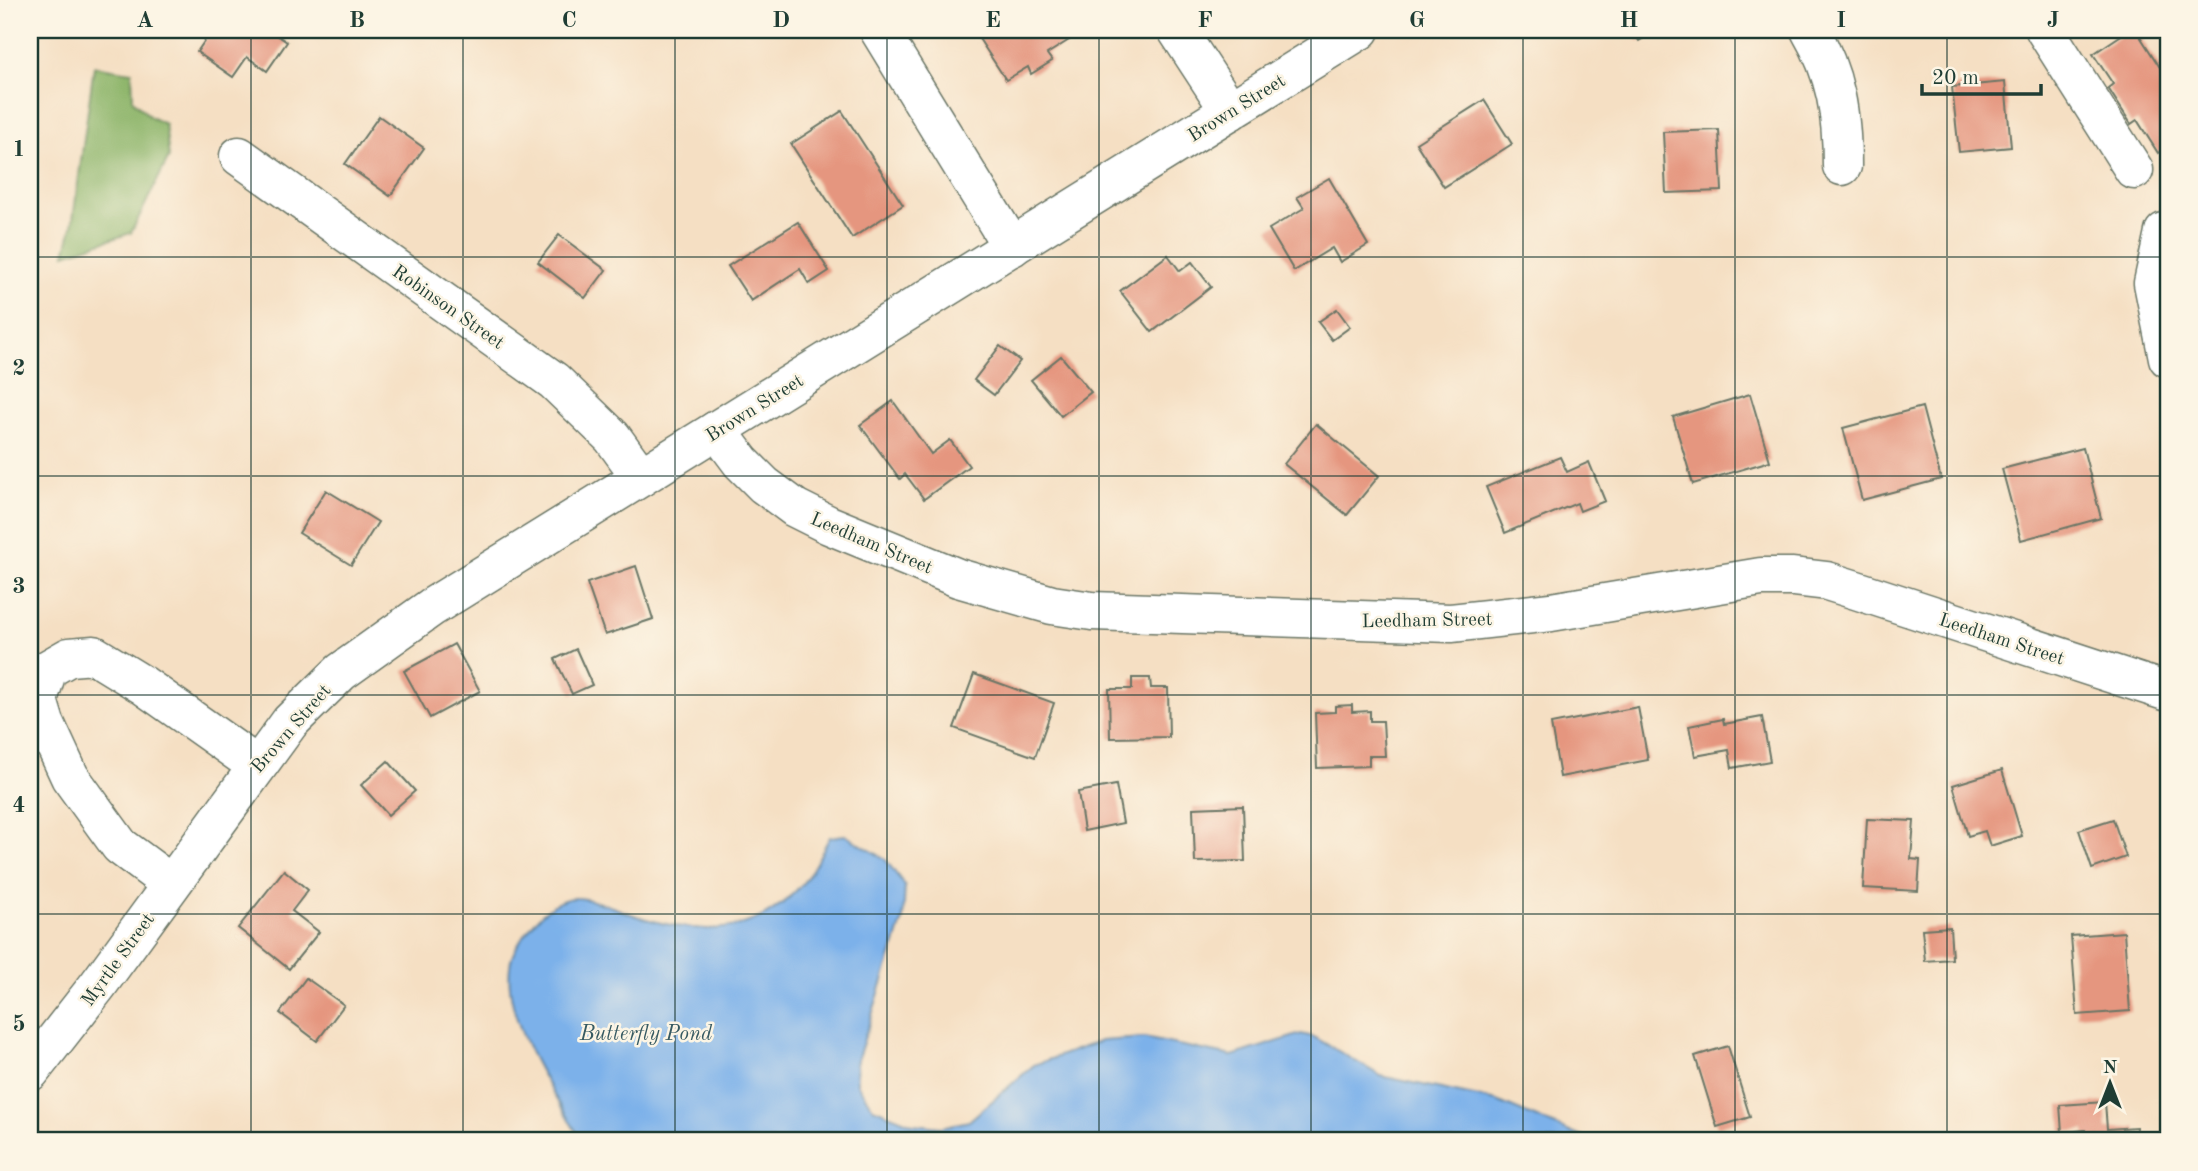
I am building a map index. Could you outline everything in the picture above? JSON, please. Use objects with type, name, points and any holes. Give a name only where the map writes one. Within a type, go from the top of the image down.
[{"type":"street","points":[[879,30],[1012,247]]},
{"type":"street","points":[[1177,30],[1230,111]]},
{"type":"street","name":"Brown Street","points":[[200,844],[256,765],[315,695],[369,650],[432,607],[1360,30]]},
{"type":"street","points":[[1810,30],[1823,52],[1835,84],[1842,121],[1842,166]]},
{"type":"street","points":[[2045,30],[2134,170]]},
{"type":"street","name":"Robinson Street","points":[[239,156],[554,381],[612,438],[641,477]]},
{"type":"street","points":[[2164,232],[2153,283],[2168,358]]},
{"type":"street","name":"Leedham Street","points":[[717,430],[741,462],[764,485],[806,514],[958,578],[1052,605],[1131,614],[1451,622],[1587,607],[1726,581],[1793,577],[1827,581],[2168,692]]},
{"type":"street","points":[[171,884],[120,846],[70,777],[45,723],[38,700],[47,669],[69,657],[94,655],[143,685],[256,765]]},
{"type":"street","name":"Myrtle Street","points":[[30,1072],[76,1016],[200,844]]},
{"type":"green space","points":[[94,66],[132,72],[133,100],[150,117],[165,124],[169,157],[131,233],[65,254],[72,227]]},
{"type":"water","name":"Butterfly Pond","points":[[845,835],[885,859],[905,886],[903,919],[856,1064],[857,1084],[873,1108],[913,1124],[941,1127],[969,1121],[1034,1065],[1101,1041],[1144,1038],[1232,1056],[1301,1034],[1314,1037],[1381,1076],[1497,1101],[1591,1141],[582,1141],[533,1057],[514,1010],[510,988],[511,960],[518,944],[537,919],[558,903],[577,898],[688,928],[730,927],[749,922],[786,900],[803,883],[830,837]]},
{"type":"building","points":[[212,30],[269,30],[287,42],[267,71],[247,57],[233,77],[197,52]]},
{"type":"building","points":[[1085,30],[1047,54],[1052,61],[1031,74],[1028,67],[1006,80],[974,31]]},
{"type":"building","points":[[1632,30],[1657,30],[1639,41]]},
{"type":"building","points":[[2129,30],[2136,30],[2168,80],[2168,146],[2158,153],[2137,120],[2131,124],[2108,88],[2113,84],[2093,54]]},
{"type":"building","points":[[2005,82],[2011,147],[1959,152],[1952,87]]},
{"type":"building","points":[[1484,100],[1512,144],[1444,187],[1416,143]]},
{"type":"building","points":[[842,111],[903,205],[852,238],[791,144]]},
{"type":"building","points":[[379,116],[424,148],[390,196],[345,164]]},
{"type":"building","points":[[1719,130],[1722,191],[1666,193],[1663,132]]},
{"type":"building","points":[[1329,178],[1368,245],[1340,262],[1332,248],[1294,271],[1269,229],[1304,208],[1297,197]]},
{"type":"building","points":[[798,222],[829,271],[809,284],[800,269],[751,301],[728,266]]},
{"type":"building","points":[[559,235],[606,270],[585,298],[538,262]]},
{"type":"building","points":[[1168,255],[1180,271],[1192,262],[1211,287],[1152,332],[1120,291]]},
{"type":"building","points":[[1337,309],[1350,327],[1332,340],[1318,322]]},
{"type":"building","points":[[1000,346],[1020,361],[994,395],[974,380]]},
{"type":"building","points":[[1061,356],[1091,392],[1061,416],[1031,380]]},
{"type":"building","points":[[1750,394],[1770,461],[1693,484],[1673,417]]},
{"type":"building","points":[[893,401],[931,454],[950,440],[969,466],[924,499],[905,474],[900,479],[860,425]]},
{"type":"building","points":[[1922,407],[1941,479],[1862,500],[1843,428]]},
{"type":"building","points":[[1316,424],[1379,476],[1347,515],[1284,464]]},
{"type":"building","points":[[2083,448],[2101,518],[2021,540],[2002,469]]},
{"type":"building","points":[[1560,457],[1567,472],[1589,462],[1605,501],[1580,511],[1577,503],[1505,533],[1486,487]]},
{"type":"building","points":[[326,490],[378,522],[351,565],[299,533]]},
{"type":"building","points":[[636,566],[653,619],[605,635],[587,583]]},
{"type":"building","points":[[454,644],[480,691],[430,718],[404,671]]},
{"type":"building","points":[[576,649],[592,685],[572,694],[555,659]]},
{"type":"building","points":[[974,674],[1054,703],[1035,757],[954,728]]},
{"type":"building","points":[[1132,678],[1150,678],[1151,688],[1168,688],[1169,737],[1110,738],[1109,689],[1132,689]]},
{"type":"building","points":[[1352,705],[1352,712],[1370,711],[1370,721],[1383,721],[1385,756],[1369,756],[1369,766],[1317,768],[1315,713],[1335,712],[1335,706]]},
{"type":"building","points":[[1638,707],[1648,760],[1560,777],[1551,724]]},
{"type":"building","points":[[1762,717],[1770,761],[1732,768],[1729,750],[1695,756],[1689,726],[1723,719],[1724,724]]},
{"type":"building","points":[[388,761],[415,791],[388,815],[361,785]]},
{"type":"building","points":[[2002,770],[2022,836],[1990,846],[1985,831],[1968,836],[1953,785]]},
{"type":"building","points":[[1116,785],[1123,823],[1084,831],[1078,792]]},
{"type":"building","points":[[1243,806],[1245,861],[1195,862],[1193,808]]},
{"type":"building","points":[[1867,819],[1914,821],[1911,859],[1920,860],[1918,891],[1863,888]]},
{"type":"building","points":[[2113,819],[2126,857],[2092,869],[2079,830]]},
{"type":"building","points":[[284,870],[308,890],[292,911],[319,932],[289,969],[238,928]]},
{"type":"building","points":[[1950,927],[1952,959],[1925,961],[1922,929]]},
{"type":"building","points":[[2124,932],[2130,1011],[2077,1015],[2071,936]]},
{"type":"building","points":[[306,978],[344,1005],[317,1041],[280,1013]]},
{"type":"building","points":[[1728,1046],[1750,1117],[1717,1127],[1695,1056]]},
{"type":"building","points":[[2105,1102],[2107,1129],[2136,1127],[2137,1141],[2086,1141],[2085,1130],[2062,1132],[2060,1105]]}]
